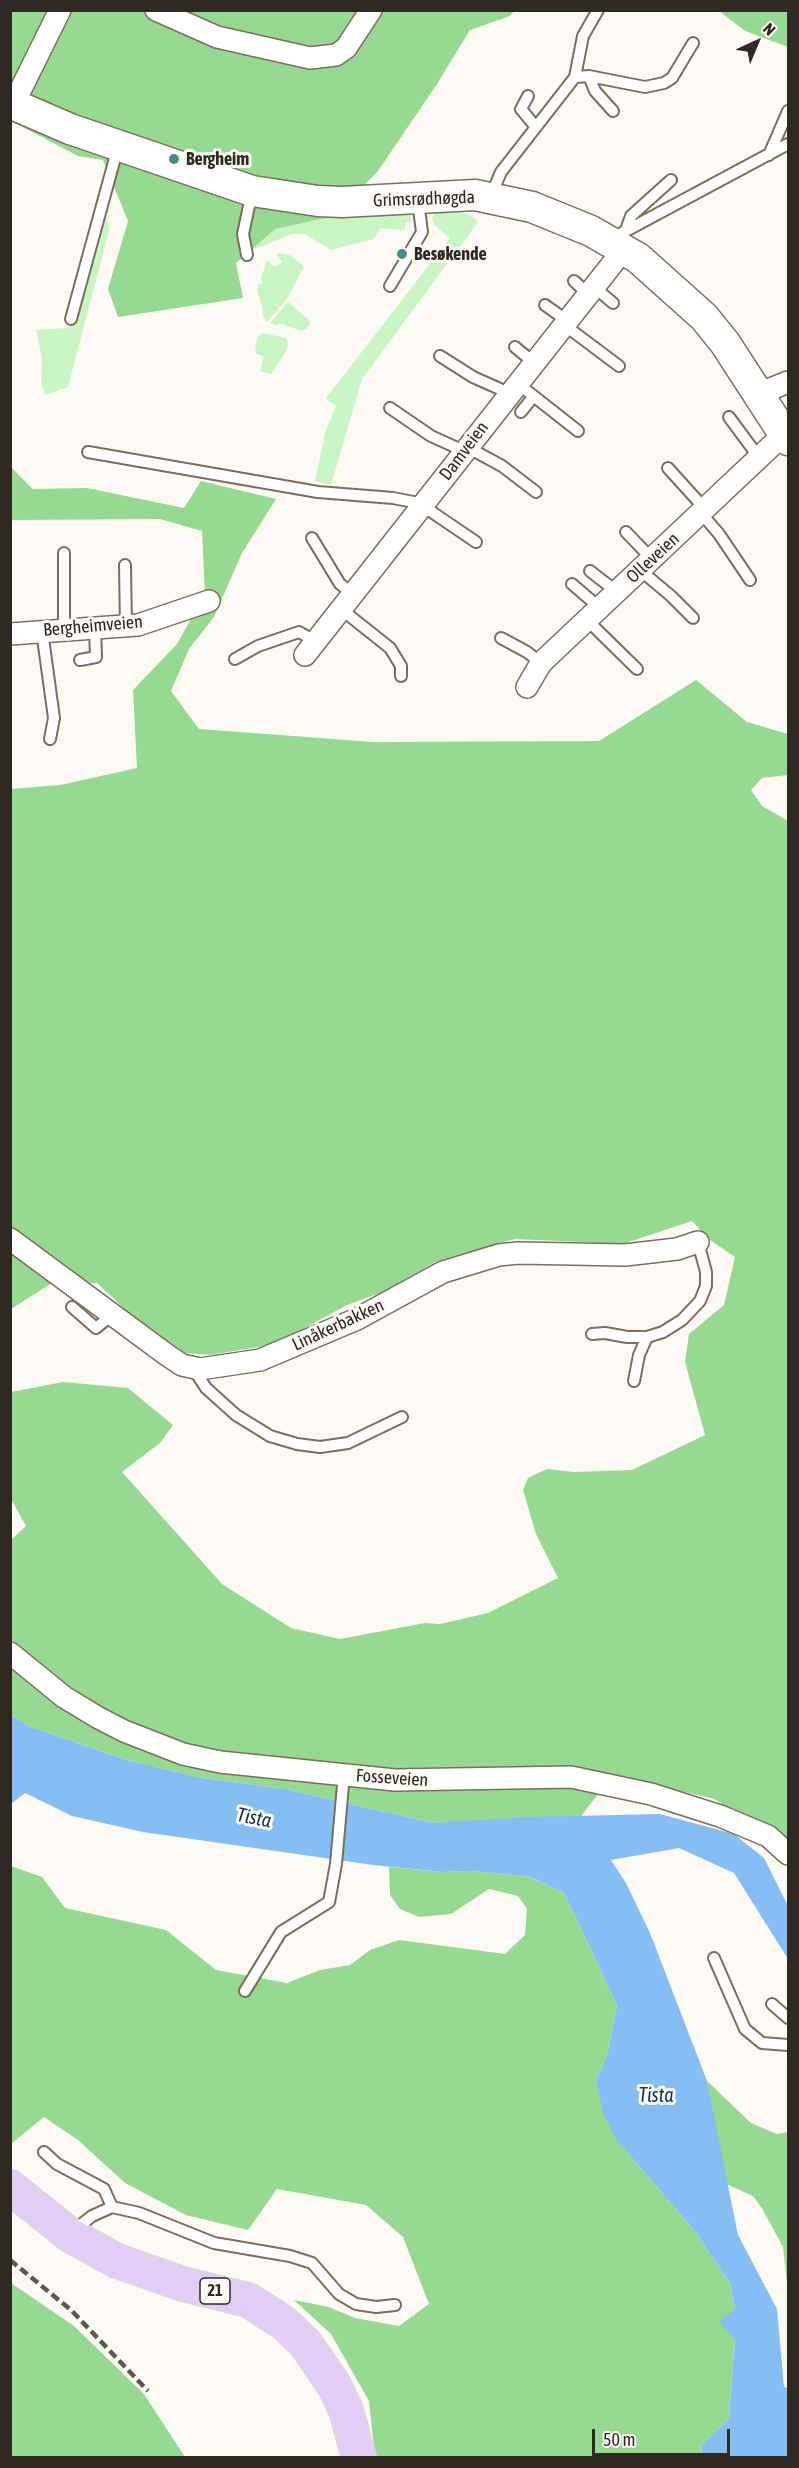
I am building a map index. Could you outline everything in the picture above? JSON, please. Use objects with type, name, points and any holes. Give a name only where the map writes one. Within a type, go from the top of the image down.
[{"type":"main road","name":"Grimsrødhøgda","points":[[12,104],[118,146],[252,191],[318,201],[475,195],[532,207],[621,241],[704,317],[725,343],[786,437]]},
{"type":"main road","name":"21","points":[[10,2187],[70,2235],[92,2249],[141,2271],[248,2300],[284,2323],[305,2343],[334,2385],[346,2410],[359,2457]]},
{"type":"street","points":[[12,104],[60,10]]},
{"type":"street","points":[[156,10],[217,37],[310,58],[336,55],[346,48],[371,10]]},
{"type":"street","name":"Damveien","points":[[310,648],[564,322],[585,287],[621,241]]},
{"type":"street","points":[[758,394],[789,382]]},
{"type":"street","name":"Olleveien","points":[[527,687],[541,663],[703,511],[786,437]]},
{"type":"street","name":"Bergheimveien","points":[[10,634],[138,625],[186,602],[209,601]]},
{"type":"street","name":"Linåkerbakken","points":[[10,1239],[166,1355],[200,1369],[260,1360],[357,1319],[443,1272],[499,1255],[518,1253],[625,1255],[677,1249],[698,1242]]},
{"type":"street","name":"Fosseveien","points":[[10,1653],[73,1702],[124,1731],[156,1744],[220,1762],[343,1784],[395,1780],[572,1778],[651,1794],[720,1816],[768,1836],[789,1854]]},
{"type":"lane","points":[[490,198],[501,172],[575,77],[583,36],[598,10]]},
{"type":"lane","points":[[575,77],[589,76],[645,87],[664,83],[672,78],[693,43]]},
{"type":"lane","points":[[589,76],[595,92],[613,111]]},
{"type":"lane","points":[[528,96],[521,109],[535,126]]},
{"type":"lane","points":[[769,155],[789,111]]},
{"type":"lane","points":[[621,241],[789,144]]},
{"type":"lane","points":[[71,319],[118,146]]},
{"type":"lane","points":[[621,241],[631,216],[671,180]]},
{"type":"lane","points":[[247,255],[243,234],[252,191]]},
{"type":"lane","points":[[390,286],[422,232],[418,197]]},
{"type":"lane","points":[[585,287],[613,303]]},
{"type":"lane","points":[[545,305],[619,366]]},
{"type":"lane","points":[[515,347],[532,362]]},
{"type":"lane","points":[[440,356],[473,377],[513,387],[533,397],[578,431]]},
{"type":"lane","points":[[521,412],[533,397]]},
{"type":"lane","points":[[390,408],[431,436],[502,466],[537,492]]},
{"type":"lane","points":[[729,417],[760,459]]},
{"type":"lane","points":[[88,452],[318,492],[393,498],[423,505],[476,542]]},
{"type":"lane","points":[[668,468],[703,511],[750,580]]},
{"type":"lane","points":[[626,532],[646,565],[693,618]]},
{"type":"lane","points":[[312,538],[340,585],[347,602],[390,648],[400,666],[401,676]]},
{"type":"lane","points":[[64,552],[64,630]]},
{"type":"lane","points":[[125,565],[126,626]]},
{"type":"lane","points":[[590,571],[617,592]]},
{"type":"lane","points":[[572,584],[637,669]]},
{"type":"lane","points":[[80,660],[96,657],[95,628]]},
{"type":"lane","points":[[42,631],[54,718],[50,739]]},
{"type":"lane","points":[[235,659],[258,646],[299,632],[310,648]]},
{"type":"lane","points":[[501,638],[527,652],[541,663]]},
{"type":"lane","points":[[592,1334],[605,1333],[627,1338],[647,1337],[663,1332],[682,1320],[700,1301],[706,1286],[706,1272],[698,1242]]},
{"type":"lane","points":[[72,1307],[96,1328],[113,1314]]},
{"type":"lane","points":[[634,1381],[639,1355],[647,1337]]},
{"type":"lane","points":[[191,1367],[206,1388],[236,1415],[270,1436],[297,1444],[320,1447],[348,1443],[402,1417]]},
{"type":"lane","points":[[245,1991],[281,1932],[329,1902],[336,1864],[343,1784]]},
{"type":"lane","points":[[714,1958],[746,2029],[762,2043],[789,2045]]},
{"type":"lane","points":[[772,2004],[789,2018]]},
{"type":"lane","points":[[44,2152],[57,2164],[104,2189],[112,2207]]},
{"type":"lane","points":[[70,2235],[92,2216],[112,2207],[139,2213],[214,2243],[312,2263],[339,2294],[356,2304],[376,2307],[394,2305]]},
{"type":"green space","points":[[10,11],[514,11],[510,16],[470,30],[437,84],[378,171],[334,216],[275,229],[236,263],[243,298],[118,317],[108,289],[128,221],[103,160],[78,156],[11,121]]},
{"type":"green space","points":[[719,11],[788,11],[788,47],[745,31]]},
{"type":"green space","points":[[451,209],[471,215],[478,222],[362,379],[331,485],[315,481],[326,429],[336,406],[326,398],[450,238],[435,226],[432,219],[435,210]]},
{"type":"green space","points":[[409,212],[412,221],[405,223],[405,230],[381,228],[374,239],[331,250],[305,234],[292,234],[250,251],[252,213]]},
{"type":"green space","points":[[107,218],[110,227],[68,387],[45,395],[41,382],[42,358],[36,330],[67,328],[74,323],[101,222]]},
{"type":"green space","points":[[276,253],[290,255],[304,266],[287,299],[267,322],[262,315],[263,310],[257,290],[259,284],[262,284],[261,278],[267,260],[275,267],[282,262]]},
{"type":"green space","points":[[288,302],[308,319],[310,323],[307,329],[301,331],[280,323],[278,326],[270,323]]},
{"type":"green space","points":[[263,333],[286,338],[288,342],[287,350],[271,374],[260,371],[264,356],[256,354],[255,349],[257,338]]},
{"type":"green space","points":[[10,466],[33,489],[87,488],[184,508],[201,481],[276,499],[242,553],[214,617],[189,649],[171,691],[199,729],[373,742],[599,741],[696,680],[747,722],[788,734],[788,775],[762,778],[751,790],[762,806],[788,821],[788,1842],[714,1799],[643,1782],[608,1781],[572,1828],[474,1822],[433,1823],[285,1789],[202,1778],[127,1760],[31,1727],[11,1715],[11,1540],[26,1526],[11,1499],[11,1392],[63,1382],[128,1388],[173,1425],[160,1443],[122,1472],[222,1584],[291,1628],[340,1639],[425,1623],[440,1624],[488,1613],[558,1578],[536,1534],[523,1490],[528,1478],[547,1469],[573,1472],[632,1470],[705,1435],[685,1362],[689,1334],[724,1305],[735,1257],[710,1240],[692,1221],[623,1244],[515,1239],[437,1261],[383,1292],[347,1305],[283,1340],[264,1346],[210,1355],[185,1353],[131,1315],[97,1283],[52,1283],[11,1309],[11,789],[60,785],[137,768],[133,690],[177,644],[205,594],[202,531],[160,519],[11,520]]},
{"type":"green space","points":[[11,1866],[42,1877],[65,1908],[166,1930],[216,1970],[287,1983],[320,1970],[350,1965],[370,1950],[399,1940],[505,1954],[525,1935],[527,1909],[518,1896],[489,1889],[451,1914],[419,1917],[400,1909],[390,1895],[389,1867],[531,1877],[564,1893],[617,2005],[607,2055],[596,2080],[619,2143],[694,2230],[730,2283],[735,2309],[735,2340],[729,2419],[702,2445],[701,2457],[375,2457],[369,2401],[331,2334],[294,2300],[329,2307],[355,2318],[399,2326],[429,2304],[403,2237],[366,2205],[277,2189],[248,2230],[186,2215],[125,2183],[78,2140],[44,2117],[11,2144]]},
{"type":"green space","points":[[707,2081],[751,2123],[777,2134],[788,2132],[788,2292],[783,2247],[763,2210],[753,2196],[726,2184]]},
{"type":"green space","points":[[11,2283],[74,2326],[144,2394],[185,2457],[11,2457]]},
{"type":"water","name":"Tista","points":[[11,1715],[31,1727],[127,1760],[202,1778],[285,1789],[433,1823],[529,1817],[660,1814],[734,1834],[764,1858],[788,1906],[788,1959],[734,1873],[679,1848],[611,1860],[626,1883],[650,1933],[707,2081],[738,2235],[777,2309],[784,2387],[788,2388],[788,2457],[701,2457],[702,2445],[729,2419],[735,2340],[719,2322],[735,2309],[730,2283],[694,2230],[619,2143],[604,2116],[596,2080],[607,2055],[617,2005],[564,1893],[531,1877],[373,1865],[143,1832],[72,1816],[25,1793],[11,1804]]},
{"type":"railway","points":[[10,2260],[71,2310],[148,2391]]},
{"type":"place","name":"Bergheim","points":[[174,159]]},
{"type":"place","name":"Besøkende","points":[[402,254]]}]
